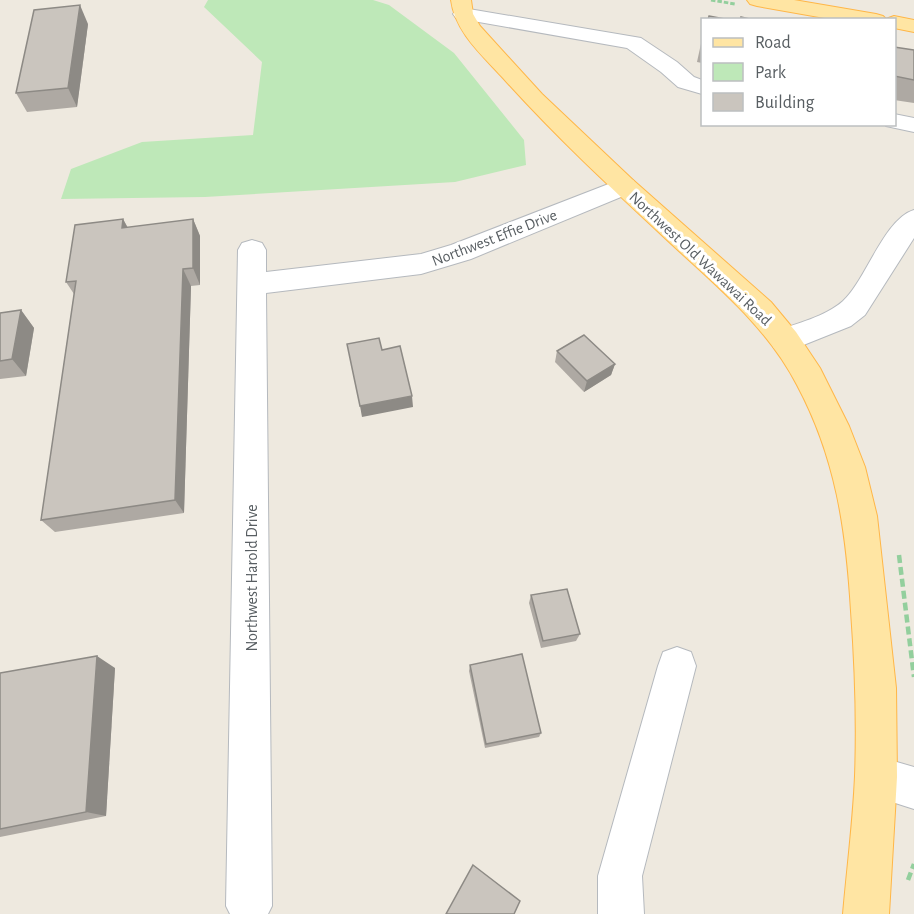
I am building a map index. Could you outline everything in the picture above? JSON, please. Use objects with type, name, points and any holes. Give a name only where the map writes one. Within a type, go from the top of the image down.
[{"type":"main road","points":[[757,0],[864,18]]},
{"type":"main road","name":"Northwest Old Wawawai Road","points":[[462,7],[480,42],[534,99],[624,186],[753,302],[784,340],[809,377],[833,426],[848,466],[860,516],[876,688],[895,782],[866,914]]},
{"type":"main road","points":[[896,22],[914,26]]},
{"type":"street","points":[[462,7],[633,43],[669,67],[686,82],[701,87]]},
{"type":"street","points":[[896,121],[914,125]]},
{"type":"street","name":"Northwest Effie Drive","points":[[253,267],[421,264],[461,252],[624,186]]},
{"type":"street","points":[[784,340],[841,318],[855,307],[891,249],[914,219]]},
{"type":"street","name":"Northwest Harold Drive","points":[[249,906],[253,267]]},
{"type":"street","points":[[621,914],[620,876],[677,666]]},
{"type":"green space","points":[[208,0],[373,0],[389,5],[454,53],[524,140],[526,165],[455,182],[205,197],[61,199],[71,169],[142,142],[253,135],[262,62],[204,7]]},
{"type":"building","points":[[80,5],[68,88],[16,93],[34,10]]},
{"type":"building","points":[[896,47],[914,50],[914,80],[896,76]]},
{"type":"building","points":[[123,219],[122,228],[193,219],[193,268],[183,269],[175,500],[41,520],[76,281],[66,282],[75,225]]},
{"type":"building","points":[[21,310],[12,359],[0,361],[0,313]]},
{"type":"building","points":[[584,335],[615,364],[587,381],[557,351]]},
{"type":"building","points":[[379,338],[382,350],[400,346],[412,396],[360,406],[347,344]]},
{"type":"building","points":[[567,589],[580,634],[543,641],[531,595]]},
{"type":"building","points":[[522,654],[541,733],[486,744],[470,665]]},
{"type":"building","points":[[97,656],[86,812],[0,829],[0,673]]},
{"type":"building","points":[[473,865],[520,901],[514,914],[446,914]]}]
